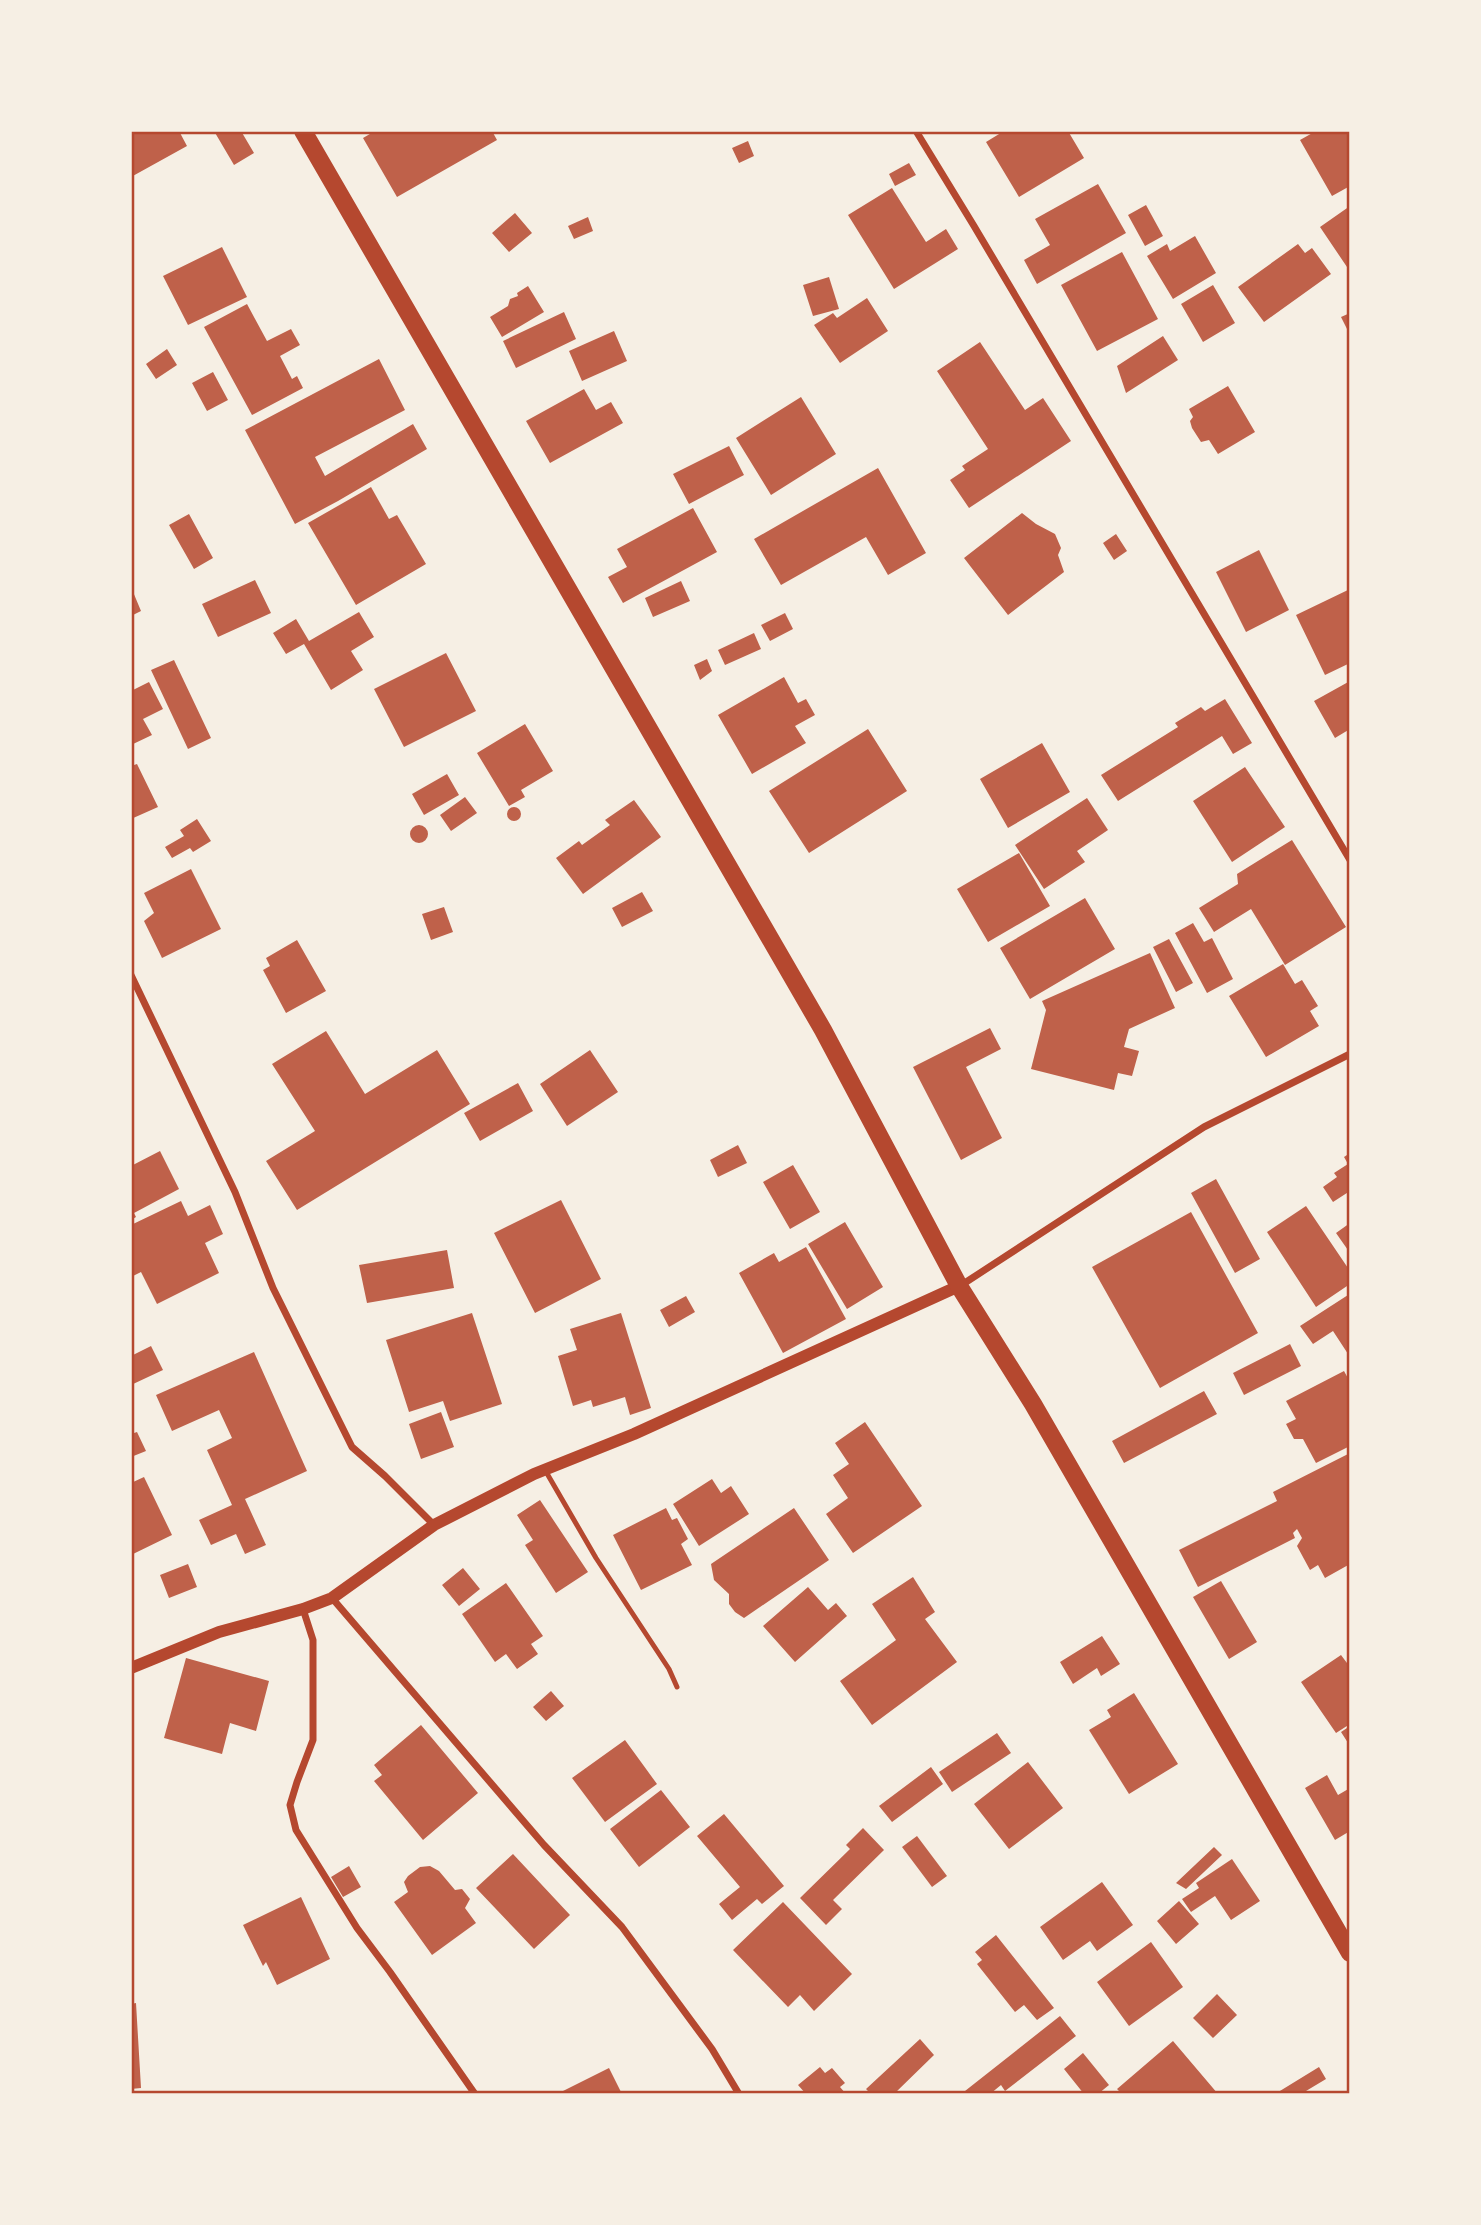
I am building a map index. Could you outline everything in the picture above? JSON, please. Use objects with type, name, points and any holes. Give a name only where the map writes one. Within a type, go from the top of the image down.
[{"type":"main road","points":[[303,131],[823,1030],[959,1286],[1040,1416],[1350,1952]]},
{"type":"street","points":[[916,131],[1350,860]]},
{"type":"street","points":[[131,975],[235,1192],[273,1288],[352,1447],[434,1525]]},
{"type":"street","points":[[131,1668],[219,1632],[303,1609],[332,1598],[434,1525],[545,1469],[634,1434],[959,1286],[1204,1127],[1350,1054]]},
{"type":"street","points":[[332,1598],[544,1845],[622,1927],[712,2049],[739,2094]]},
{"type":"street","points":[[303,1609],[313,1640],[313,1740],[290,1805],[296,1830],[357,1928],[475,2094]]},
{"type":"lane","points":[[545,1469],[596,1558],[677,1687]]},
{"type":"building","points":[[131,131],[179,131],[187,146],[131,177]]},
{"type":"building","points":[[214,131],[241,131],[254,153],[234,165]]},
{"type":"building","points":[[375,131],[492,131],[497,140],[397,197],[363,138]]},
{"type":"building","points":[[1004,131],[1068,131],[1084,158],[1019,197],[986,142]]},
{"type":"building","points":[[1316,131],[1350,131],[1350,186],[1332,196],[1300,140]]},
{"type":"building","points":[[748,141],[754,156],[739,163],[732,148]]},
{"type":"building","points":[[909,163],[916,175],[895,186],[889,174]]},
{"type":"building","points":[[1098,184],[1126,233],[1037,284],[1024,260],[1050,245],[1035,219]]},
{"type":"building","points":[[892,188],[926,242],[946,229],[958,249],[894,289],[848,215]]},
{"type":"building","points":[[1146,205],[1163,236],[1145,246],[1128,215]]},
{"type":"building","points":[[1350,206],[1350,265],[1347,267],[1320,227]]},
{"type":"building","points":[[515,213],[532,233],[509,252],[492,233]]},
{"type":"building","points":[[588,217],[593,231],[574,239],[568,226]]},
{"type":"building","points":[[1195,236],[1216,273],[1173,299],[1147,256],[1167,244],[1170,251]]},
{"type":"building","points":[[1298,244],[1305,253],[1312,248],[1331,274],[1264,322],[1238,287]]},
{"type":"building","points":[[222,247],[247,297],[188,325],[163,276]]},
{"type":"building","points":[[1122,252],[1158,319],[1097,351],[1061,285]]},
{"type":"building","points":[[829,277],[839,309],[813,316],[803,285]]},
{"type":"building","points":[[1213,285],[1235,323],[1203,342],[1181,304]]},
{"type":"building","points":[[528,286],[544,312],[502,337],[490,317],[508,306],[510,299],[518,296],[517,293]]},
{"type":"building","points":[[867,298],[888,331],[840,363],[814,325],[833,313],[837,318]]},
{"type":"building","points":[[247,304],[267,341],[291,329],[300,345],[280,356],[292,379],[297,376],[303,388],[252,415],[204,327]]},
{"type":"building","points":[[564,312],[576,339],[516,368],[503,341]]},
{"type":"building","points":[[1350,313],[1350,335],[1341,317]]},
{"type":"building","points":[[614,331],[627,361],[582,381],[569,351]]},
{"type":"building","points":[[1163,336],[1178,360],[1126,393],[1117,366]]},
{"type":"building","points":[[980,342],[1025,410],[1043,398],[1071,441],[969,508],[950,480],[965,470],[962,466],[988,449],[937,371]]},
{"type":"building","points":[[167,349],[177,365],[156,379],[146,364]]},
{"type":"building","points":[[379,359],[405,410],[315,457],[325,476],[413,424],[427,449],[295,524],[245,430]]},
{"type":"building","points":[[213,372],[228,400],[207,411],[192,383]]},
{"type":"building","points":[[1228,386],[1255,432],[1218,454],[1209,440],[1201,442],[1192,428],[1190,421],[1193,417],[1189,409]]},
{"type":"building","points":[[584,389],[596,410],[611,402],[623,423],[550,463],[526,421]]},
{"type":"building","points":[[801,397],[836,454],[771,495],[736,438]]},
{"type":"building","points":[[729,446],[744,475],[689,504],[673,474]]},
{"type":"building","points":[[878,468],[926,553],[888,575],[866,537],[781,585],[754,539]]},
{"type":"building","points":[[371,487],[389,519],[397,515],[426,564],[356,605],[308,523]]},
{"type":"building","points":[[693,508],[717,552],[623,603],[608,577],[627,567],[617,549]]},
{"type":"building","points":[[1022,513],[1055,534],[1061,548],[1058,555],[1064,572],[1008,615],[964,558]]},
{"type":"building","points":[[189,514],[213,558],[194,569],[169,525]]},
{"type":"building","points":[[1116,534],[1127,551],[1114,560],[1103,543]]},
{"type":"building","points":[[1259,550],[1289,610],[1246,632],[1216,572]]},
{"type":"building","points":[[255,580],[271,613],[218,637],[202,604]]},
{"type":"building","points":[[681,581],[690,601],[653,617],[645,598]]},
{"type":"building","points":[[131,587],[141,611],[131,616]]},
{"type":"building","points":[[1350,589],[1350,663],[1325,675],[1296,615]]},
{"type":"building","points":[[359,612],[374,637],[351,651],[363,670],[331,690],[304,644],[286,654],[273,633],[296,619],[309,641]]},
{"type":"building","points":[[785,613],[793,629],[770,641],[761,625]]},
{"type":"building","points":[[754,633],[761,649],[725,665],[718,650]]},
{"type":"building","points":[[446,653],[476,711],[404,747],[374,689]]},
{"type":"building","points":[[707,659],[712,671],[700,680],[694,665]]},
{"type":"building","points":[[174,660],[211,738],[188,749],[151,670]]},
{"type":"building","points":[[784,677],[798,703],[806,699],[815,715],[795,726],[806,743],[752,774],[718,715]]},
{"type":"building","points":[[1350,681],[1350,729],[1335,738],[1314,701]]},
{"type":"building","points":[[149,682],[163,709],[143,719],[152,735],[131,745],[131,691]]},
{"type":"building","points":[[1225,699],[1252,743],[1233,754],[1222,736],[1118,801],[1101,775],[1178,727],[1175,723],[1201,707],[1205,711]]},
{"type":"building","points":[[525,724],[553,771],[521,790],[525,797],[509,806],[477,753]]},
{"type":"building","points":[[868,729],[907,791],[809,853],[769,791]]},
{"type":"building","points":[[1042,743],[1070,792],[1008,828],[980,779]]},
{"type":"building","points":[[137,764],[158,807],[131,819],[131,766]]},
{"type":"building","points":[[1245,767],[1285,827],[1232,862],[1193,801]]},
{"type":"building","points":[[447,774],[459,795],[424,815],[412,794]]},
{"type":"building","points":[[465,797],[477,813],[451,831],[440,815]]},
{"type":"building","points":[[1087,798],[1108,830],[1077,851],[1085,862],[1044,889],[1015,845]]},
{"type":"building","points":[[634,800],[661,837],[583,894],[556,858],[579,841],[582,845],[610,825],[605,820]]},
{"type":"building","points":[[511,807],[517,807],[521,814],[517,821],[511,821],[507,817],[507,811]]},
{"type":"building","points":[[197,819],[211,841],[193,852],[190,848],[172,858],[165,847],[184,836],[180,830]]},
{"type":"building","points":[[415,825],[423,825],[428,834],[426,841],[415,843],[410,838],[410,830]]},
{"type":"building","points":[[1292,840],[1346,927],[1285,965],[1251,909],[1214,932],[1199,908],[1238,884],[1237,874]]},
{"type":"building","points":[[1019,853],[1050,906],[988,942],[957,889]]},
{"type":"building","points":[[191,869],[221,929],[162,958],[144,921],[154,913],[144,893]]},
{"type":"building","points":[[642,892],[653,911],[622,927],[612,908]]},
{"type":"building","points":[[1085,898],[1115,949],[1030,999],[1000,948]]},
{"type":"building","points":[[444,907],[453,932],[431,940],[422,914]]},
{"type":"building","points":[[1193,923],[1204,942],[1212,938],[1233,979],[1207,993],[1175,933]]},
{"type":"building","points":[[1169,939],[1193,983],[1176,992],[1153,947]]},
{"type":"building","points":[[297,940],[326,991],[286,1013],[263,970],[270,966],[266,958]]},
{"type":"building","points":[[1150,953],[1175,1008],[1129,1029],[1124,1047],[1139,1051],[1132,1076],[1118,1073],[1114,1090],[1031,1069],[1046,1010],[1042,1001]]},
{"type":"building","points":[[1283,964],[1295,984],[1302,980],[1318,1006],[1310,1011],[1319,1026],[1266,1057],[1229,996]]},
{"type":"building","points":[[990,1028],[1001,1049],[966,1067],[1002,1138],[961,1160],[913,1067]]},
{"type":"building","points":[[326,1031],[365,1094],[437,1050],[470,1104],[297,1210],[266,1161],[315,1131],[272,1064]]},
{"type":"building","points":[[590,1050],[618,1092],[567,1126],[540,1084]]},
{"type":"building","points":[[518,1083],[533,1111],[480,1141],[464,1113]]},
{"type":"building","points":[[738,1145],[747,1163],[718,1177],[710,1160]]},
{"type":"building","points":[[160,1151],[179,1189],[134,1213],[136,1217],[131,1220],[131,1166]]},
{"type":"building","points":[[1350,1153],[1350,1191],[1333,1202],[1323,1187],[1337,1177],[1334,1173],[1348,1164],[1344,1157]]},
{"type":"building","points":[[793,1165],[820,1212],[790,1229],[763,1182]]},
{"type":"building","points":[[1216,1179],[1260,1259],[1235,1273],[1191,1193]]},
{"type":"building","points":[[561,1200],[601,1279],[535,1313],[494,1233]]},
{"type":"building","points":[[181,1201],[188,1216],[210,1205],[223,1234],[205,1243],[219,1273],[157,1304],[141,1272],[131,1277],[131,1225]]},
{"type":"building","points":[[1306,1206],[1350,1271],[1350,1284],[1316,1307],[1267,1232]]},
{"type":"building","points":[[1191,1212],[1258,1333],[1160,1388],[1092,1267]]},
{"type":"building","points":[[845,1222],[883,1287],[847,1309],[808,1244]]},
{"type":"building","points":[[1350,1223],[1350,1253],[1336,1233]]},
{"type":"building","points":[[806,1247],[846,1319],[783,1353],[739,1273],[774,1253],[779,1262]]},
{"type":"building","points":[[447,1250],[454,1288],[367,1303],[359,1265]]},
{"type":"building","points":[[1348,1295],[1350,1357],[1333,1331],[1313,1344],[1300,1326]]},
{"type":"building","points":[[686,1296],[695,1312],[669,1327],[660,1310]]},
{"type":"building","points":[[472,1313],[502,1404],[450,1421],[443,1401],[409,1412],[386,1340]]},
{"type":"building","points":[[621,1313],[651,1408],[630,1415],[625,1397],[593,1407],[591,1400],[573,1406],[558,1356],[577,1350],[570,1329]]},
{"type":"building","points":[[1290,1344],[1301,1366],[1244,1395],[1233,1373]]},
{"type":"building","points":[[151,1346],[163,1370],[131,1385],[131,1356]]},
{"type":"building","points":[[254,1352],[307,1471],[245,1499],[266,1545],[245,1554],[236,1534],[211,1545],[199,1520],[232,1505],[207,1450],[232,1438],[219,1410],[172,1431],[156,1395]]},
{"type":"building","points":[[1344,1371],[1350,1382],[1350,1446],[1316,1463],[1303,1439],[1294,1439],[1286,1424],[1296,1419],[1286,1401]]},
{"type":"building","points":[[1204,1391],[1217,1414],[1124,1463],[1112,1441]]},
{"type":"building","points":[[441,1412],[454,1447],[421,1459],[409,1424]]},
{"type":"building","points":[[865,1422],[922,1506],[853,1553],[826,1514],[848,1498],[833,1475],[849,1464],[835,1443]]},
{"type":"building","points":[[137,1432],[146,1451],[131,1457],[131,1434]]},
{"type":"building","points":[[1350,1453],[1350,1564],[1325,1578],[1318,1565],[1310,1570],[1297,1546],[1302,1538],[1297,1529],[1293,1533],[1295,1538],[1198,1587],[1179,1550],[1277,1501],[1273,1492]]},
{"type":"building","points":[[144,1477],[172,1535],[131,1555],[131,1483]]},
{"type":"building","points":[[712,1479],[721,1493],[731,1486],[749,1514],[699,1546],[673,1504]]},
{"type":"building","points":[[540,1500],[588,1572],[556,1593],[525,1545],[533,1540],[517,1515]]},
{"type":"building","points":[[666,1508],[672,1520],[677,1518],[688,1539],[681,1544],[692,1565],[641,1590],[613,1535]]},
{"type":"building","points":[[794,1508],[829,1560],[744,1618],[735,1612],[729,1604],[729,1594],[714,1580],[711,1564]]},
{"type":"building","points":[[188,1564],[197,1587],[169,1598],[160,1575]]},
{"type":"building","points":[[463,1568],[480,1589],[459,1606],[442,1585]]},
{"type":"building","points":[[913,1577],[935,1612],[925,1619],[957,1662],[872,1725],[840,1681],[896,1640],[872,1604]]},
{"type":"building","points":[[1221,1581],[1257,1642],[1229,1659],[1193,1597]]},
{"type":"building","points":[[506,1583],[543,1636],[531,1644],[538,1654],[517,1669],[506,1654],[495,1662],[462,1614]]},
{"type":"building","points":[[808,1587],[828,1610],[836,1603],[847,1616],[795,1662],[763,1626]]},
{"type":"building","points":[[1102,1636],[1120,1664],[1101,1676],[1097,1668],[1073,1684],[1060,1662]]},
{"type":"building","points":[[1341,1655],[1350,1667],[1350,1724],[1336,1733],[1301,1682]]},
{"type":"building","points":[[186,1658],[269,1681],[256,1731],[230,1723],[222,1754],[164,1738]]},
{"type":"building","points":[[551,1691],[564,1706],[546,1721],[533,1707]]},
{"type":"building","points":[[1134,1693],[1178,1764],[1129,1794],[1089,1730],[1111,1717],[1107,1710]]},
{"type":"building","points":[[421,1725],[478,1793],[423,1840],[374,1781],[382,1775],[374,1765]]},
{"type":"building","points":[[1350,1726],[1350,1746],[1341,1732]]},
{"type":"building","points":[[997,1733],[1011,1753],[952,1792],[939,1772]]},
{"type":"building","points":[[625,1740],[657,1784],[605,1822],[572,1778]]},
{"type":"building","points":[[1028,1762],[1063,1808],[1009,1849],[974,1804]]},
{"type":"building","points":[[931,1767],[943,1784],[892,1822],[879,1806]]},
{"type":"building","points":[[1327,1775],[1338,1795],[1350,1788],[1350,1831],[1335,1840],[1305,1788]]},
{"type":"building","points":[[661,1790],[690,1827],[639,1867],[610,1829]]},
{"type":"building","points":[[724,1814],[784,1886],[762,1904],[757,1899],[732,1920],[719,1904],[740,1887],[697,1836]]},
{"type":"building","points":[[863,1828],[884,1850],[833,1900],[842,1909],[826,1925],[800,1898],[850,1849],[846,1845]]},
{"type":"building","points":[[917,1836],[947,1876],[932,1887],[902,1847]]},
{"type":"building","points":[[1214,1847],[1222,1855],[1186,1889],[1176,1883]]},
{"type":"building","points":[[513,1854],[570,1915],[534,1949],[476,1888]]},
{"type":"building","points":[[1232,1859],[1260,1901],[1231,1920],[1215,1896],[1191,1912],[1182,1899],[1199,1888],[1196,1883]]},
{"type":"building","points":[[349,1866],[361,1887],[343,1897],[331,1877]]},
{"type":"building","points":[[430,1866],[439,1871],[455,1890],[462,1889],[470,1899],[465,1908],[476,1923],[432,1955],[394,1902],[408,1892],[404,1882],[408,1876],[420,1867]]},
{"type":"building","points":[[1102,1882],[1133,1925],[1097,1951],[1090,1941],[1063,1960],[1040,1927]]},
{"type":"building","points":[[301,1897],[330,1959],[277,1985],[266,1962],[263,1966],[243,1925]]},
{"type":"building","points":[[1179,1901],[1199,1924],[1176,1944],[1157,1921]]},
{"type":"building","points":[[783,1902],[852,1974],[814,2011],[800,1995],[788,2007],[733,1950]]},
{"type":"building","points":[[996,1935],[1054,2008],[1037,2020],[1024,2005],[1015,2012],[977,1964],[982,1960],[975,1952]]},
{"type":"building","points":[[1151,1942],[1183,1987],[1129,2026],[1097,1982]]},
{"type":"building","points":[[1217,1994],[1237,2015],[1213,2038],[1193,2018]]},
{"type":"building","points":[[136,2003],[141,2088],[131,2089],[131,2004]]},
{"type":"building","points":[[1060,2016],[1076,2036],[1005,2091],[1001,2085],[990,2094],[967,2094],[965,2091]]},
{"type":"building","points":[[920,2039],[934,2055],[894,2094],[871,2094],[866,2089]]},
{"type":"building","points":[[1173,2041],[1218,2094],[1122,2094],[1117,2089]]},
{"type":"building","points":[[1083,2053],[1109,2085],[1098,2094],[1084,2094],[1064,2069]]},
{"type":"building","points":[[820,2067],[825,2073],[832,2068],[845,2083],[840,2087],[846,2094],[806,2094],[798,2085]]},
{"type":"building","points":[[1319,2067],[1326,2079],[1301,2094],[1275,2094]]},
{"type":"building","points":[[609,2068],[622,2094],[557,2094]]}]
